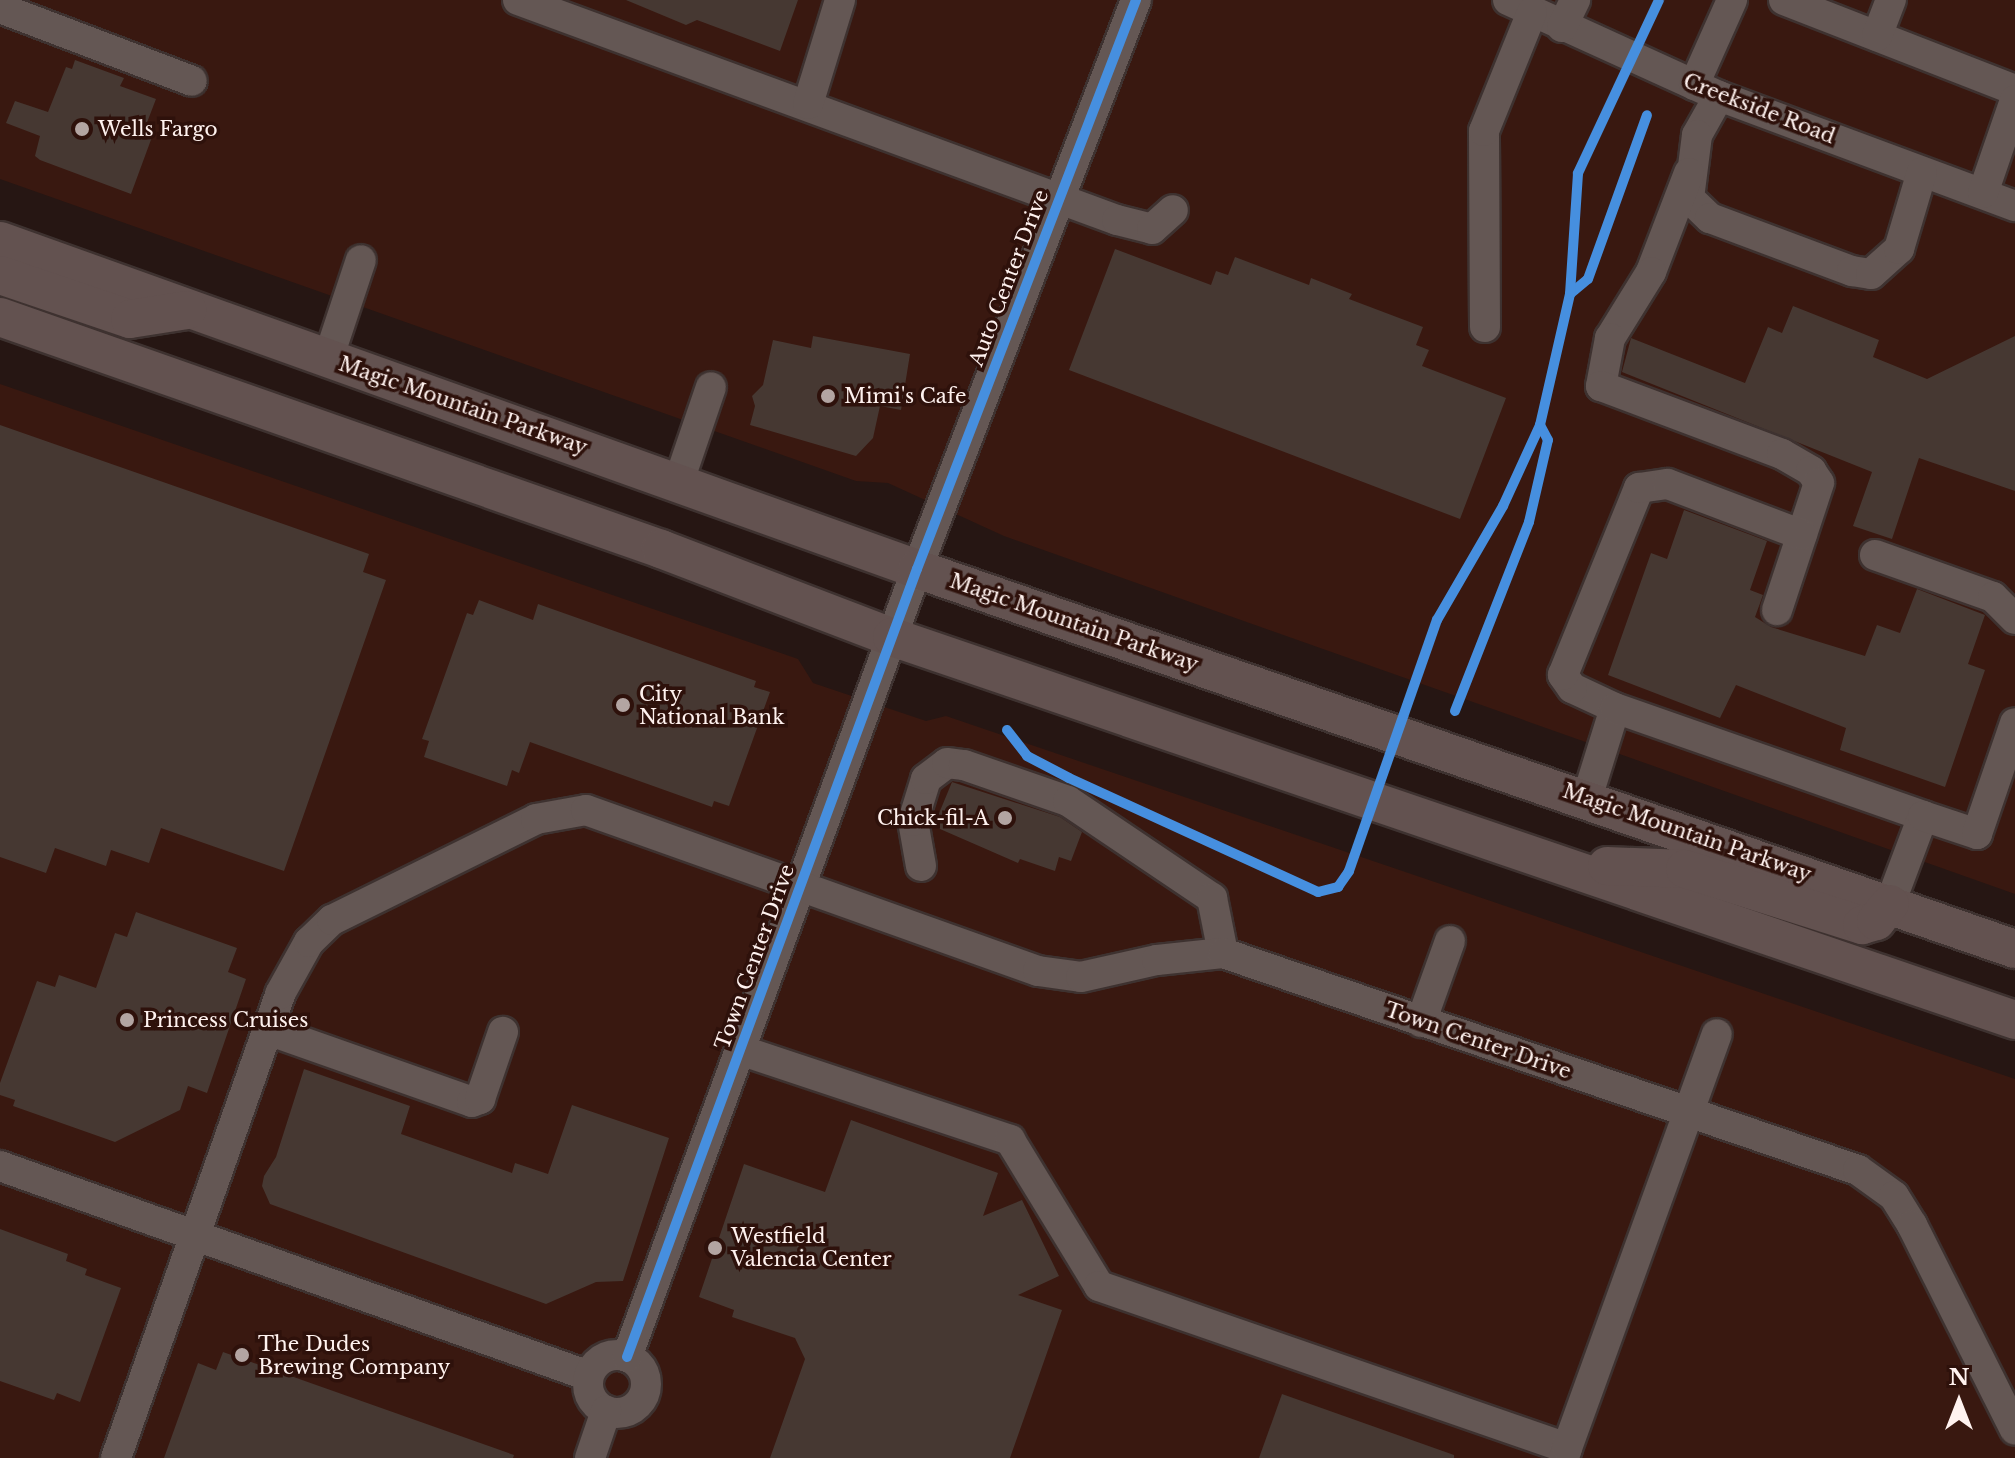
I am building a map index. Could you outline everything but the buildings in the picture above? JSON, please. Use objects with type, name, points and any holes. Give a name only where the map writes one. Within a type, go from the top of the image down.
[{"type":"main road","name":"Magic Mountain Parkway","points":[[0,241],[679,481],[917,569],[1587,798],[2015,949]]},
{"type":"main road","points":[[0,275],[130,319],[190,309]]},
{"type":"main road","points":[[0,317],[661,549],[892,637],[1568,865],[2015,1020]]},
{"type":"main road","points":[[1568,865],[1685,869],[1862,925],[1876,921],[1890,904]]},
{"type":"street","points":[[518,0],[1152,229],[1173,210]]},
{"type":"street","points":[[808,104],[840,0]]},
{"type":"street","name":"Auto Center Drive","points":[[917,569],[1136,0]]},
{"type":"street","points":[[1562,27],[1575,0]]},
{"type":"street","points":[[1732,0],[1706,90],[1689,173],[1651,272],[1610,338],[1601,386],[1782,454],[1811,471],[1819,483],[1777,610]]},
{"type":"street","points":[[1784,0],[2015,90]]},
{"type":"street","points":[[1877,36],[1891,0]]},
{"type":"street","points":[[1485,327],[1484,131],[1520,6]]},
{"type":"street","name":"Creekside Road","points":[[1520,6],[1706,90],[2015,206]]},
{"type":"street","points":[[0,8],[192,81]]},
{"type":"street","points":[[1983,193],[2015,100]]},
{"type":"street","points":[[1689,173],[1689,198],[1710,218],[1871,274],[1899,249],[1922,172]]},
{"type":"street","points":[[328,359],[361,260]]},
{"type":"street","points":[[679,481],[711,387]]},
{"type":"street","points":[[1802,535],[1668,484],[1639,488],[1563,675],[1572,688],[1615,708],[1977,834],[2015,723]]},
{"type":"street","points":[[1875,555],[1993,597],[2015,619]]},
{"type":"street","name":"Town Center Drive","points":[[627,1357],[917,569]]},
{"type":"street","points":[[1587,798],[1615,708]]},
{"type":"street","points":[[921,866],[913,821],[926,779],[947,763],[964,765],[1068,801],[1212,898],[1223,953]]},
{"type":"street","name":"Town Center Drive","points":[[116,1458],[268,1030],[296,961],[332,920],[547,816],[586,810],[608,815],[800,888],[1038,971],[1081,977],[1157,960],[1223,953],[1858,1170],[1894,1196],[2015,1430]]},
{"type":"street","points":[[1890,904],[1923,816]]},
{"type":"street","points":[[1421,1022],[1450,941]]},
{"type":"street","points":[[268,1030],[472,1102],[480,1099],[503,1032]]},
{"type":"street","points":[[740,1050],[1010,1140],[1099,1286],[1566,1453],[1717,1034]]},
{"type":"street","points":[[0,1166],[589,1376]]},
{"type":"street","points":[[627,1357],[643,1372],[644,1394],[628,1411],[606,1411],[590,1396],[589,1376],[605,1358],[627,1357]]},
{"type":"street","points":[[590,1458],[606,1411]]},
{"type":"shaded area","points":[[0,0],[2015,0],[2015,894],[1004,536],[888,483],[856,481],[0,179]]},
{"type":"shaded area","points":[[0,384],[798,659],[813,683],[926,721],[946,716],[2015,1079],[2015,1458],[0,1458]]},
{"type":"cycle path","points":[[627,1357],[917,569],[1136,0]]},
{"type":"cycle path","points":[[1007,730],[1027,756],[1069,778],[1318,892],[1338,887],[1349,871],[1437,620],[1503,506],[1540,425],[1570,294],[1578,173],[1659,0]]},
{"type":"cycle path","points":[[1570,294],[1588,279],[1647,115]]},
{"type":"cycle path","points":[[1455,711],[1529,522],[1548,440],[1540,425]]},
{"type":"place","name":"Wells Fargo","points":[[82,129]]},
{"type":"place","name":"Mimi's Cafe","points":[[828,396]]},
{"type":"place","name":"City National Bank","points":[[623,705]]},
{"type":"place","name":"Chick-fil-A","points":[[1005,818]]},
{"type":"place","name":"Princess Cruises","points":[[127,1020]]},
{"type":"place","name":"Westfield Valencia Center","points":[[715,1248]]},
{"type":"place","name":"The Dudes Brewing Company","points":[[242,1355]]}]
